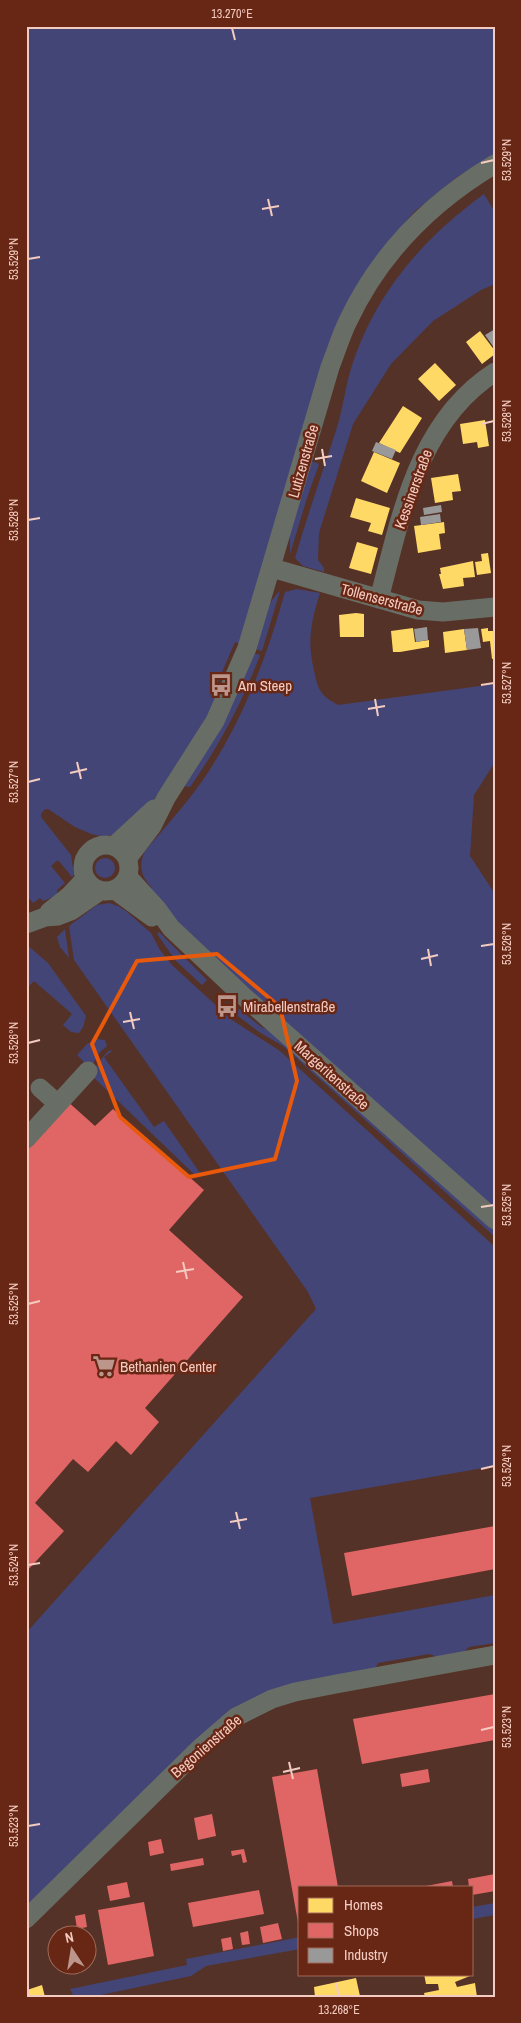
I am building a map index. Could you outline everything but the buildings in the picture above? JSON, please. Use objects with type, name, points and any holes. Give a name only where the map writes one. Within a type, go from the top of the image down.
[{"type":"street","name":"Lutizenstraße","points":[[117,872],[152,826],[166,798],[199,749],[226,699],[247,648],[330,367],[348,322],[367,285],[388,254],[435,206],[473,177],[495,164]]},
{"type":"street","name":"Kessinerstraße","points":[[379,599],[409,491],[422,457],[444,421],[465,396],[479,382],[495,372]]},
{"type":"street","name":"Tollenserstraße","points":[[272,568],[379,599],[432,612],[495,607]]},
{"type":"street","points":[[26,924],[45,916],[69,896],[85,879],[82,866],[87,854],[98,846],[117,872],[71,910],[58,916],[45,916]]},
{"type":"street","name":"Margeritenstraße","points":[[85,879],[88,884],[117,872],[151,917],[171,928],[241,994],[495,1220]]},
{"type":"street","points":[[26,1139],[88,1072]]},
{"type":"street","points":[[40,1088],[58,1104]]},
{"type":"street","name":"Begonienstraße","points":[[26,1919],[199,1749],[224,1727],[254,1707],[295,1692],[495,1655]]},
{"type":"highlighted area","points":[[217,954],[280,1007],[297,1081],[275,1159],[189,1177],[120,1117],[92,1044],[137,961]]},
{"type":"shaded area","points":[[26,26],[495,26],[495,154],[457,177],[414,212],[384,247],[348,301],[324,361],[240,644],[235,642],[212,695],[217,698],[194,742],[151,804],[115,835],[101,836],[91,834],[45,809],[41,817],[71,855],[74,875],[72,877],[58,860],[51,866],[65,883],[57,890],[57,894],[51,898],[43,901],[40,898],[33,903],[26,895]]},
{"type":"shaded area","points":[[484,194],[495,212],[495,284],[481,290],[433,321],[391,364],[353,424],[319,533],[318,560],[324,568],[324,572],[303,566],[295,558],[338,424],[350,372],[372,319],[386,294],[420,250],[461,212]]},
{"type":"shaded area","points":[[311,461],[319,464],[290,554],[290,532]]},
{"type":"shaded area","points":[[297,589],[320,593],[311,631],[312,660],[320,691],[338,705],[495,684],[495,762],[474,795],[470,856],[495,894],[495,1209],[173,921],[148,892],[152,888],[143,875],[141,866],[145,851],[193,794],[220,752],[253,686],[285,592]]},
{"type":"shaded area","points":[[280,591],[262,651],[255,649],[270,603]]},
{"type":"shaded area","points":[[253,653],[260,655],[246,690],[229,724],[211,756],[190,787],[182,786]]},
{"type":"shaded area","points":[[101,858],[109,858],[115,864],[115,872],[109,878],[101,878],[95,872],[95,864]]},
{"type":"shaded area","points":[[109,903],[126,911],[151,933],[160,950],[172,965],[232,1020],[280,1051],[495,1247],[495,1466],[310,1498],[333,1624],[495,1595],[495,1643],[469,1647],[461,1655],[441,1658],[429,1654],[378,1663],[375,1669],[270,1692],[26,1910],[26,1633],[316,1309],[308,1292],[74,960],[69,926],[97,905]]},
{"type":"shaded area","points":[[65,929],[69,958],[60,947],[57,937]]},
{"type":"shaded area","points":[[159,932],[207,980],[202,985],[176,961],[157,934]]},
{"type":"shaded area","points":[[26,944],[48,963],[86,1016],[79,1033],[71,1032],[63,1025],[72,1014],[34,981],[26,989]]},
{"type":"shaded area","points":[[239,1009],[260,1026],[276,1034],[495,1228],[495,1237],[283,1046],[259,1032],[234,1013]]},
{"type":"shaded area","points":[[97,1039],[105,1040],[107,1046],[99,1053],[93,1064],[85,1063],[77,1055],[87,1044]]},
{"type":"shaded area","points":[[110,1050],[112,1051],[104,1057],[154,1127],[164,1121],[200,1173],[196,1176],[90,1074],[104,1056]]},
{"type":"shaded area","points":[[495,1903],[495,1915],[474,1919],[474,1907]]},
{"type":"shaded area","points":[[298,1937],[298,1949],[206,1966],[191,1976],[91,1997],[74,1997],[70,1989],[187,1965],[186,1959]]},
{"type":"place","name":"Am Steep","points":[[221,685]]},
{"type":"place","name":"Mirabellenstraße","points":[[227,1006]]},
{"type":"place","name":"Bethanien Center","points":[[104,1366]]}]
